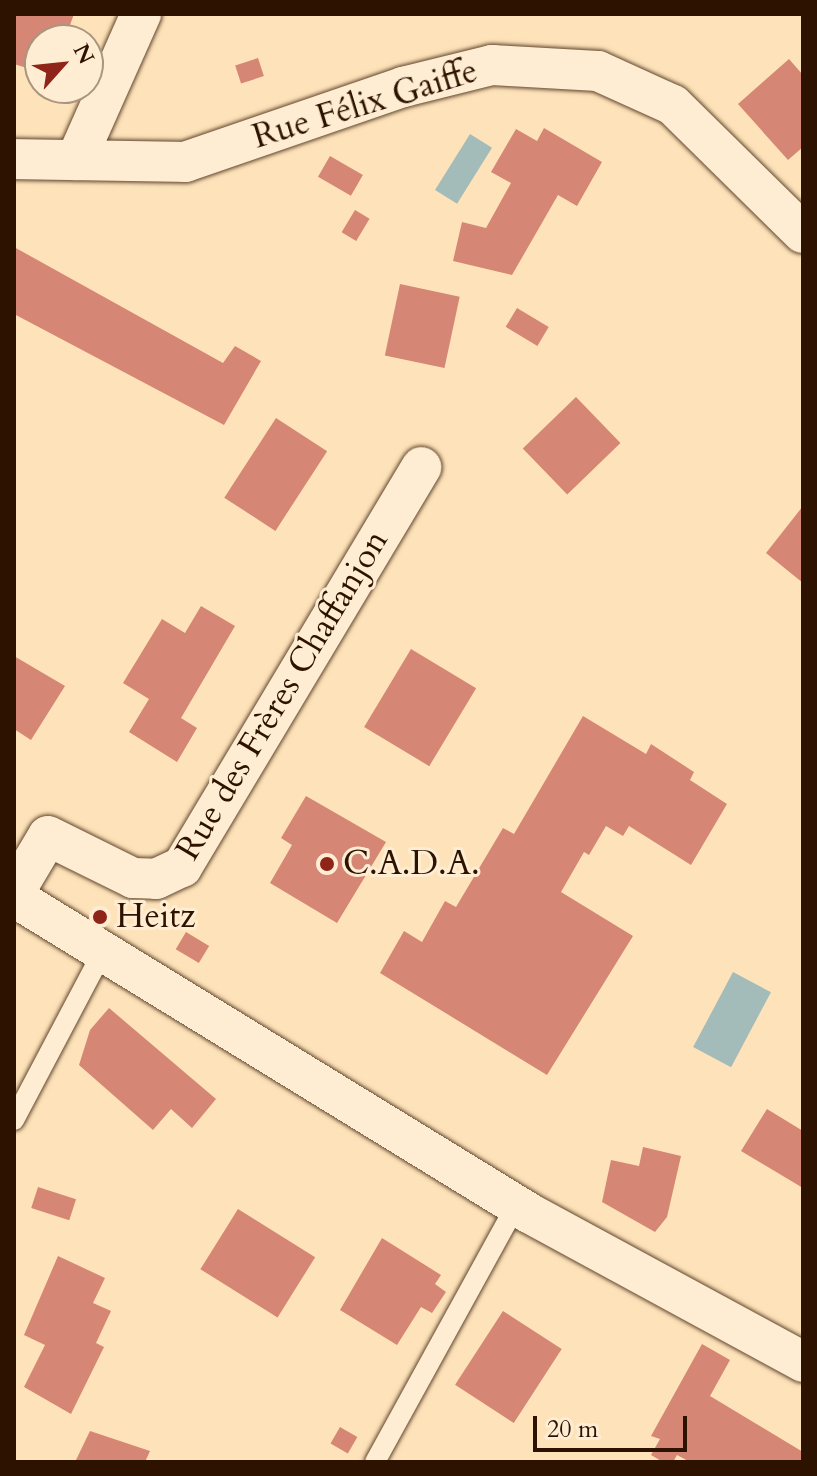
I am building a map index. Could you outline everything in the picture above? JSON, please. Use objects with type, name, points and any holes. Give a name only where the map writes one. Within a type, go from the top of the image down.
[{"type":"street","points":[[76,160],[141,14]]},
{"type":"street","name":"Rue Félix Gaiffe","points":[[14,159],[185,162],[403,87],[492,65],[598,71],[673,105],[803,233]]},
{"type":"street","name":"Rue des Frères Chaffanjon","points":[[421,467],[182,867],[156,879],[133,878],[48,836],[14,895],[516,1205],[803,1362]]},
{"type":"lane","points":[[14,1120],[103,951]]},
{"type":"lane","points":[[375,1462],[516,1205]]},
{"type":"water","points":[[470,134],[492,148],[457,204],[435,190]]},
{"type":"water","points":[[733,972],[771,992],[731,1067],[693,1047]]},
{"type":"building","points":[[14,14],[74,14],[70,24],[24,24],[24,67],[14,64]]},
{"type":"building","points":[[258,58],[264,76],[241,83],[235,65]]},
{"type":"building","points":[[789,59],[803,75],[803,147],[788,160],[738,104]]},
{"type":"building","points":[[544,128],[602,162],[577,206],[558,195],[512,275],[453,261],[462,222],[486,228],[511,183],[491,172],[516,129],[537,141]]},
{"type":"building","points":[[330,156],[363,175],[351,196],[318,177]]},
{"type":"building","points":[[355,210],[370,219],[356,241],[342,232]]},
{"type":"building","points":[[14,247],[223,363],[235,346],[261,361],[224,425],[14,314]]},
{"type":"building","points":[[400,284],[460,297],[444,368],[385,355]]},
{"type":"building","points":[[517,308],[549,327],[537,346],[506,327]]},
{"type":"building","points":[[576,397],[620,443],[567,494],[523,448]]},
{"type":"building","points":[[276,418],[327,451],[275,531],[224,498]]},
{"type":"building","points":[[803,506],[803,583],[766,553]]},
{"type":"building","points":[[201,606],[235,626],[181,718],[197,728],[177,762],[129,732],[149,699],[123,683],[162,619],[185,633]]},
{"type":"building","points":[[411,649],[476,688],[429,766],[364,727]]},
{"type":"building","points":[[14,656],[65,686],[31,740],[14,729]]},
{"type":"building","points":[[583,716],[646,754],[651,744],[694,772],[690,780],[727,804],[691,865],[629,826],[623,836],[606,826],[589,855],[584,852],[561,892],[633,936],[547,1075],[380,973],[404,931],[422,942],[445,901],[456,907],[503,828],[514,834]]},
{"type":"building","name":"C.A.D.A.","points":[[306,796],[386,842],[337,923],[270,883],[292,845],[281,838]]},
{"type":"building","points":[[186,932],[209,946],[199,963],[176,949]]},
{"type":"building","points":[[109,1008],[216,1099],[192,1128],[171,1109],[153,1130],[79,1065],[90,1030]]},
{"type":"building","points":[[767,1109],[803,1131],[803,1188],[741,1151]]},
{"type":"building","points":[[643,1147],[681,1156],[667,1217],[655,1232],[602,1202],[611,1160],[639,1166]]},
{"type":"building","points":[[38,1187],[76,1199],[69,1220],[31,1208]]},
{"type":"building","points":[[238,1209],[315,1257],[278,1317],[200,1269]]},
{"type":"building","points":[[382,1238],[441,1275],[435,1284],[446,1292],[432,1313],[421,1307],[397,1345],[340,1310]]},
{"type":"building","points":[[58,1256],[105,1278],[93,1303],[111,1311],[96,1343],[104,1347],[71,1414],[24,1387],[45,1345],[24,1335]]},
{"type":"building","points":[[503,1311],[562,1349],[514,1423],[455,1385]]},
{"type":"building","points":[[702,1344],[730,1360],[710,1396],[803,1452],[803,1462],[690,1462],[677,1455],[673,1462],[663,1462],[651,1455],[660,1439],[651,1436]]},
{"type":"building","points":[[340,1427],[357,1437],[348,1453],[330,1443]]},
{"type":"building","points":[[90,1431],[150,1451],[145,1462],[75,1462]]},
{"type":"place","name":"C.A.D.A.","points":[[327,864]]},
{"type":"place","name":"Heitz","points":[[100,917]]}]
